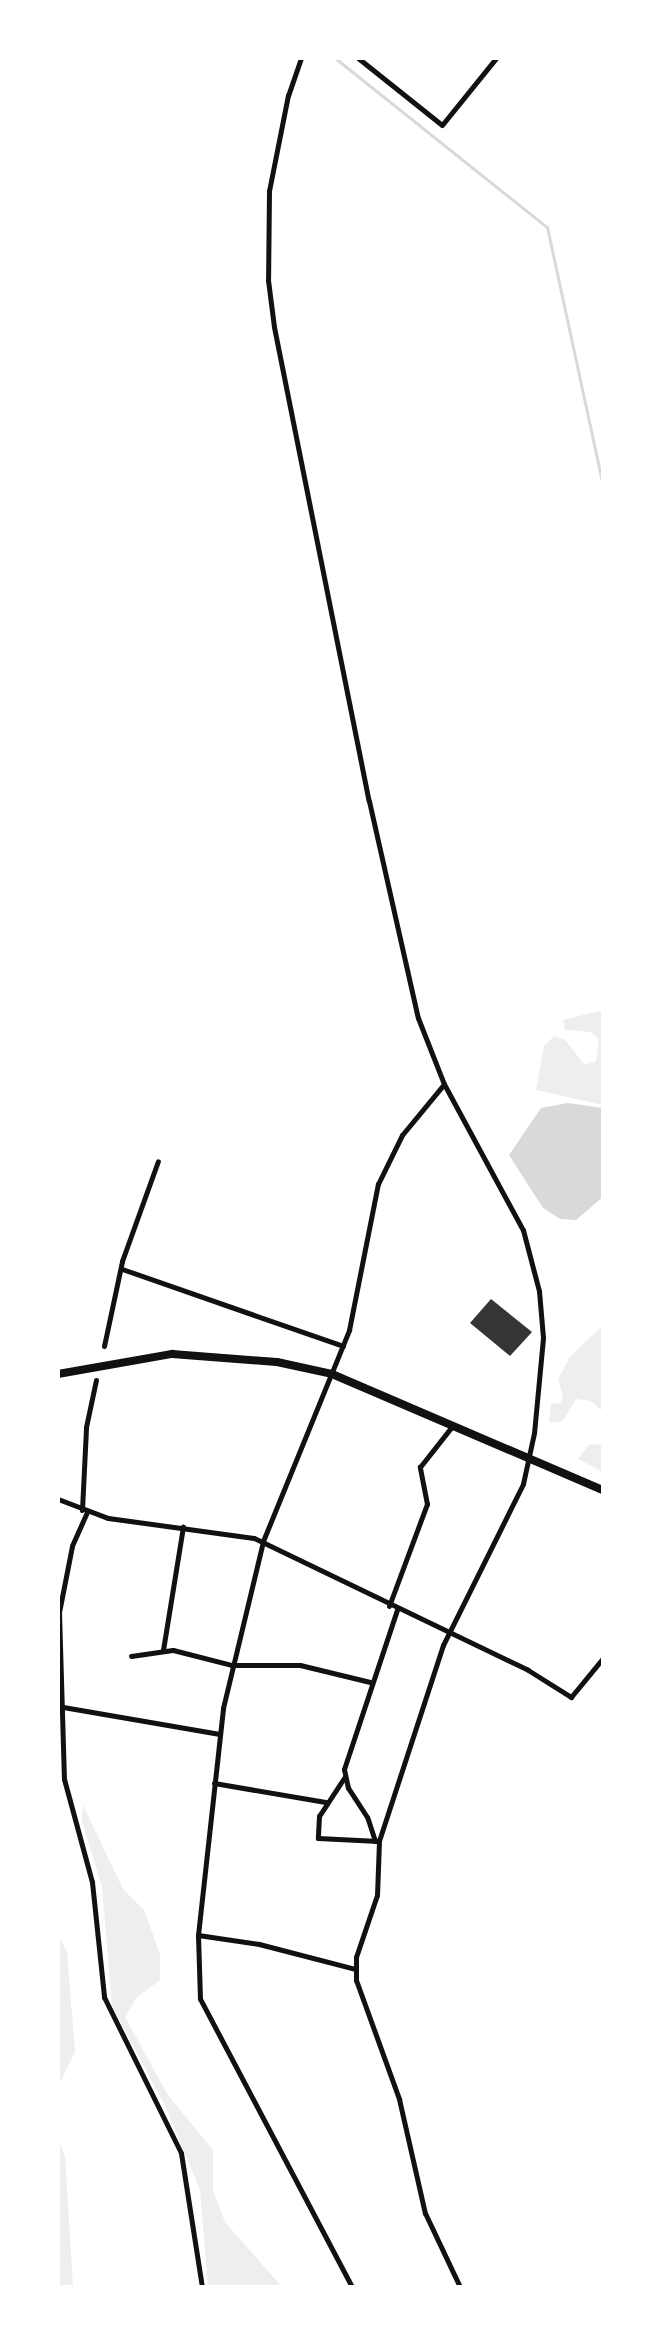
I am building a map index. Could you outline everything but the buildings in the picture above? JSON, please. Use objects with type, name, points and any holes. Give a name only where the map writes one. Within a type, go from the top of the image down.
[{"type":"main road","points":[[58,1374],[172,1354],[277,1362],[332,1374],[603,1490]]},
{"type":"street","points":[[301,58],[288,95],[269,191],[268,280],[310,516],[418,1018],[444,1084],[523,1230],[539,1291],[540,1382],[530,1460],[449,1632],[377,1841],[377,1895],[355,1969],[399,2099],[425,2213],[460,2287]]},
{"type":"street","points":[[358,58],[442,125],[496,58]]},
{"type":"street","points":[[352,2287],[200,1999],[198,1935],[220,1734],[232,1665],[263,1541],[343,1346],[361,1286],[378,1184],[402,1135],[444,1084]]},
{"type":"street","points":[[104,1346],[122,1269],[158,1161]]},
{"type":"street","points":[[122,1269],[343,1346]]},
{"type":"street","points":[[96,1380],[86,1427],[85,1511],[72,1546],[59,1612],[64,1779],[92,1882],[104,1997],[181,2153],[202,2287]]},
{"type":"street","points":[[389,1606],[427,1504],[420,1467],[453,1425]]},
{"type":"street","points":[[58,1499],[85,1511],[263,1541],[397,1610],[449,1632],[571,1697],[603,1658]]},
{"type":"street","points":[[163,1650],[183,1527]]},
{"type":"street","points":[[377,1841],[318,1838],[325,1802],[344,1778],[370,1682],[397,1610]]},
{"type":"street","points":[[131,1656],[163,1650],[232,1665],[300,1665],[370,1682]]},
{"type":"street","points":[[63,1707],[220,1734]]},
{"type":"street","points":[[344,1778],[377,1841]]},
{"type":"street","points":[[214,1783],[325,1802]]},
{"type":"street","points":[[198,1935],[270,1946],[355,1969]]},
{"type":"shaded area","points":[[603,1010],[603,1105],[536,1090],[544,1046],[554,1036],[565,1040],[585,1065],[596,1061],[599,1039],[591,1032],[565,1030],[563,1020]]},
{"type":"shaded area","points":[[568,1103],[603,1108],[603,1197],[576,1220],[560,1219],[543,1208],[509,1155],[541,1108]]},
{"type":"shaded area","points":[[603,1325],[603,1412],[591,1401],[576,1399],[563,1421],[549,1423],[551,1403],[560,1404],[563,1396],[558,1379],[570,1357]]},
{"type":"shaded area","points":[[589,1444],[603,1445],[603,1472],[578,1459]]},
{"type":"shaded area","points":[[83,1805],[123,1889],[144,1910],[160,1954],[160,1980],[136,1998],[125,2017],[168,2095],[213,2150],[213,2190],[225,2222],[282,2287],[208,2287],[200,2190],[167,2110],[112,2006],[102,1887],[82,1822]]},
{"type":"shaded area","points":[[58,1935],[67,1952],[75,2052],[58,2087]]},
{"type":"shaded area","points":[[58,2139],[65,2156],[73,2287],[58,2287]]},
{"type":"waterway","points":[[335,58],[547,227],[603,487]]}]
